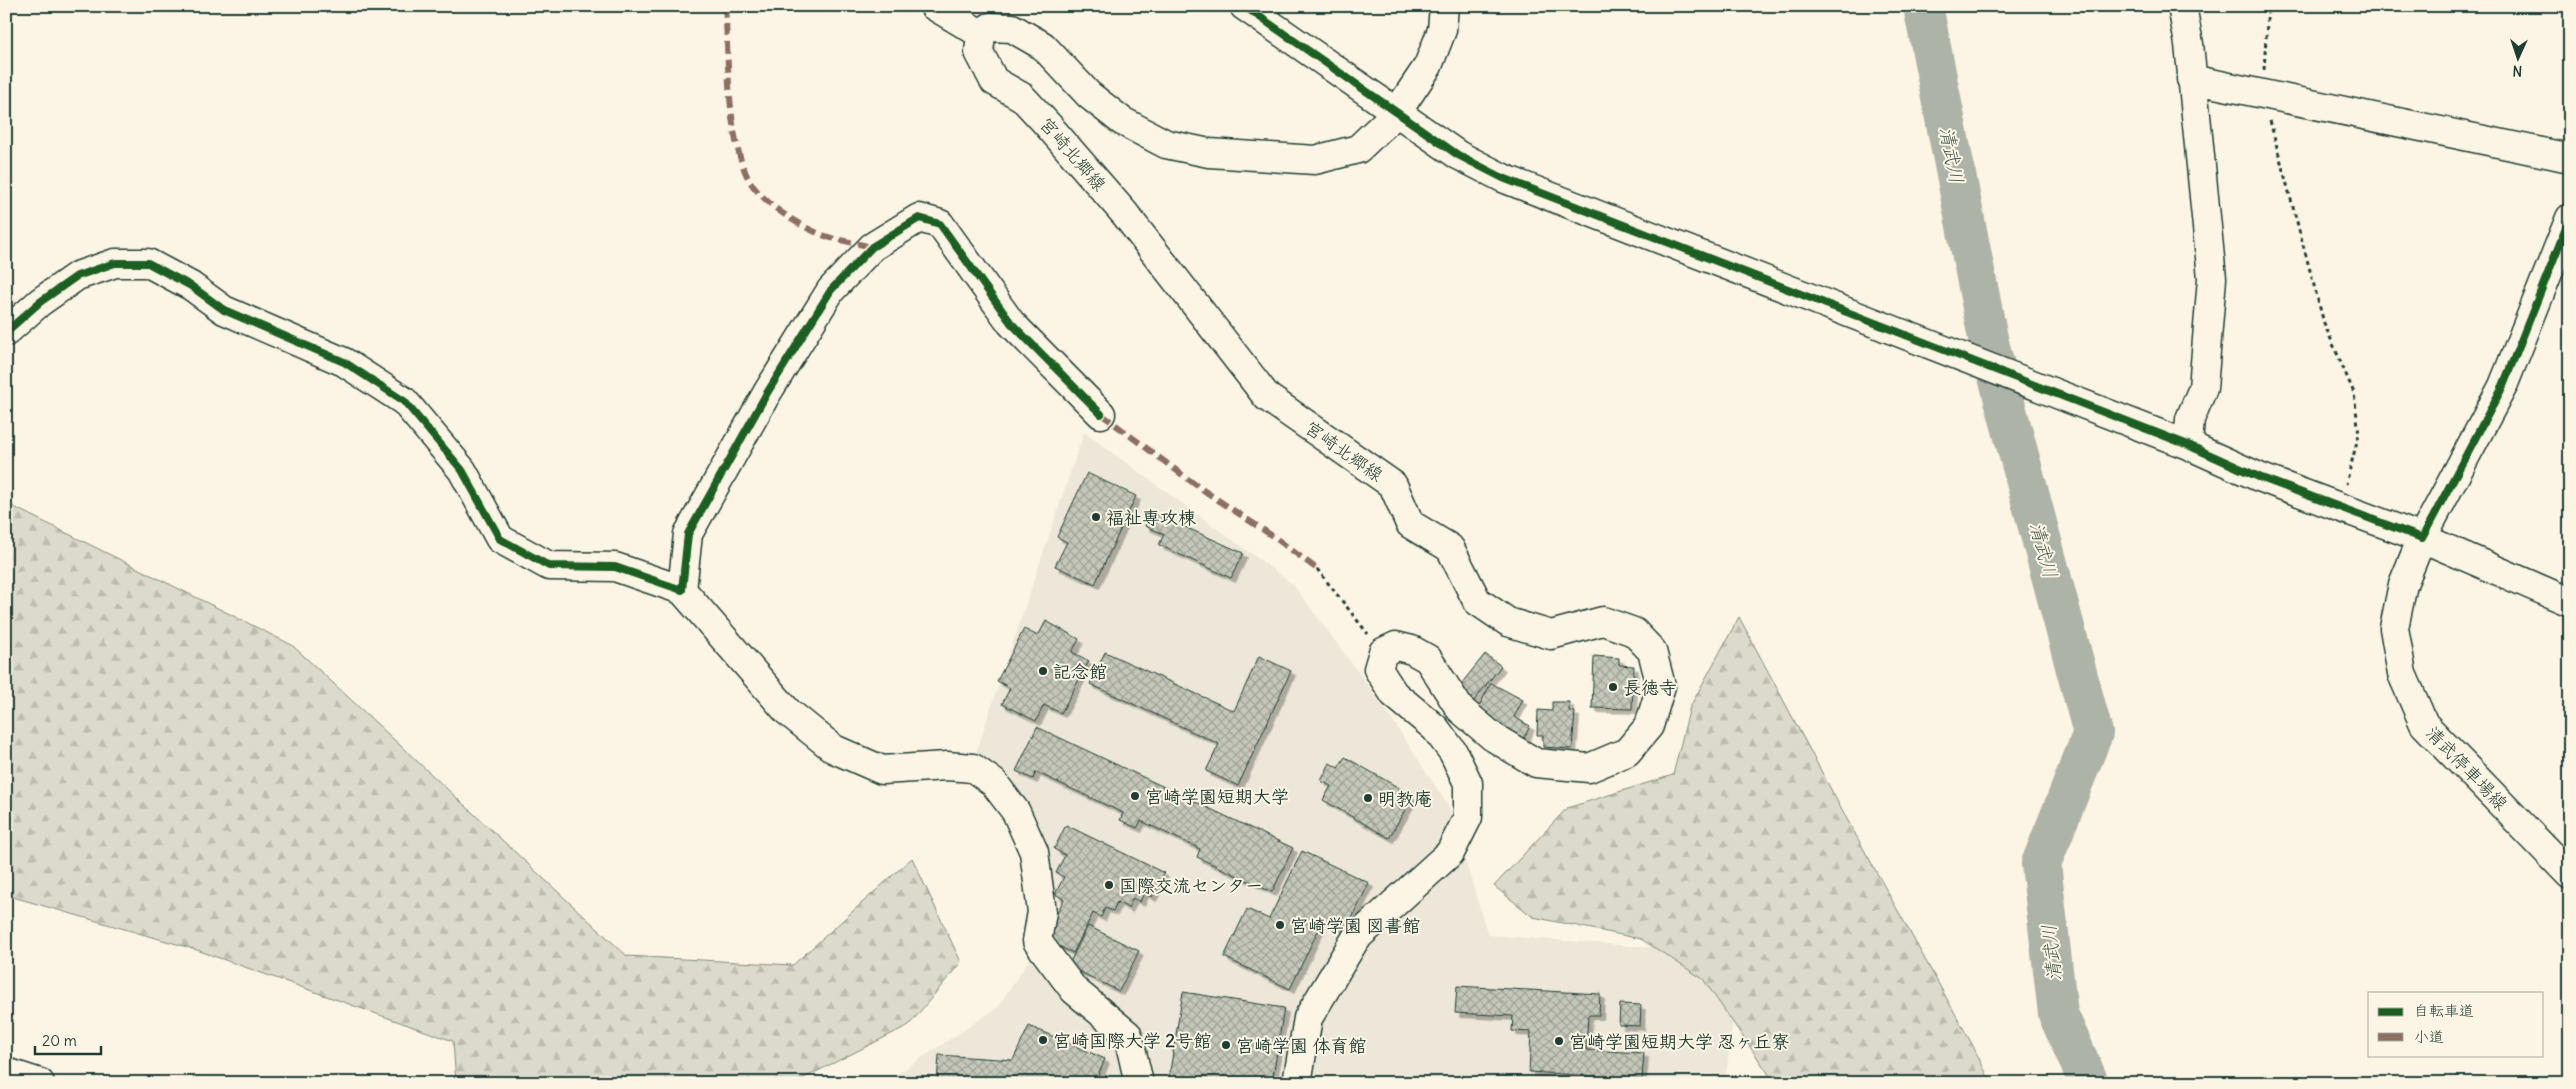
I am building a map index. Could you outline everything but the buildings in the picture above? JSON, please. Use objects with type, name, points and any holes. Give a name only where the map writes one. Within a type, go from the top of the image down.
[{"type":"street","points":[[934,6],[981,34],[990,28],[1012,28],[1043,46],[1089,95],[1122,121],[1166,144],[1209,153],[1315,160],[1358,149],[1397,112],[1428,66],[1442,30],[1444,6]]},
{"type":"street","points":[[1244,6],[1458,155],[1504,178],[2188,445],[2259,477],[2422,538],[2570,602]]},
{"type":"street","points":[[2182,6],[2189,44],[2212,278],[2203,388],[2190,419],[2188,445]]},
{"type":"street","name":"宮崎北郷線","points":[[981,34],[979,52],[994,81],[1022,97],[1125,214],[1268,398],[1392,485],[1410,524],[1450,548],[1477,601],[1508,622],[1551,635],[1603,621],[1634,632],[1652,650],[1661,686],[1649,726],[1627,752],[1589,768],[1536,763],[1493,738],[1460,708],[1428,659],[1412,650],[1396,646],[1383,652]]},
{"type":"street","points":[[2191,79],[2570,158]]},
{"type":"street","points":[[682,590],[688,534],[767,393],[831,290],[872,247],[920,218],[940,224],[1011,323],[1101,414]]},
{"type":"street","name":"清武停車場線","points":[[2570,218],[2503,386],[2422,538],[2403,584],[2394,628],[2402,674],[2424,724],[2570,875]]},
{"type":"street","points":[[6,332],[40,302],[77,276],[115,263],[148,263],[190,286],[224,310],[344,362],[404,401],[462,470],[500,539],[549,566],[615,567],[682,590],[787,712],[834,749],[882,770],[947,766],[973,768],[994,784],[1016,812],[1034,852],[1042,912],[1037,941],[1074,990],[1128,1035],[1139,1083]]},
{"type":"street","points":[[1296,1083],[1308,1018],[1356,938],[1450,853],[1468,818],[1468,783],[1453,752],[1435,728],[1394,694],[1378,668],[1383,652]]},
{"type":"street","points":[[6,1072],[40,1083]]},
{"type":"path","points":[[2268,6],[2263,94],[2324,323],[2354,393],[2359,434],[2340,506]]},
{"type":"path","points":[[1317,569],[1383,652]]},
{"type":"shaded area","points":[[1084,432],[1293,584],[1383,706],[1449,807],[1488,935],[1741,954],[1725,1083],[884,1083],[997,1008],[1041,942],[1047,867],[1027,802],[975,755]]},
{"type":"green space","points":[[6,503],[292,645],[627,956],[793,965],[912,858],[961,962],[909,1025],[794,1083],[456,1083],[453,1041],[194,949],[6,895]]},
{"type":"green space","points":[[1739,617],[1843,812],[1972,1044],[1991,1083],[1768,1083],[1770,1076],[1703,979],[1641,939],[1533,917],[1494,886],[1567,808],[1673,775],[1690,707]]},
{"type":"waterway","name":"清武川","points":[[1923,6],[1989,343],[2093,733],[2041,864],[2058,1014],[2089,1083]]},
{"type":"marked path","points":[[725,6],[728,70],[735,137],[740,158],[753,186],[761,196],[783,214],[808,229],[831,238],[872,247]]},
{"type":"marked path","points":[[1101,414],[1200,488],[1274,537],[1317,569]]},
{"type":"cycle path","points":[[1244,6],[1458,155],[1503,178],[2188,445],[2259,477],[2422,538],[2503,386],[2570,218]]},
{"type":"cycle path","points":[[6,332],[40,302],[77,276],[115,263],[148,263],[191,286],[224,310],[344,362],[404,401],[462,470],[500,539],[549,566],[615,567],[682,590],[688,534],[767,393],[831,290],[872,247],[919,218],[940,224],[1011,323],[1101,414]]},
{"type":"place","name":"福祉専攻棟","points":[[1096,517]]},
{"type":"place","name":"記念館","points":[[1043,671]]},
{"type":"place","name":"長徳寺","points":[[1613,687]]},
{"type":"place","name":"宮崎学園短期大学","points":[[1135,796]]},
{"type":"place","name":"明教庵","points":[[1368,798]]},
{"type":"place","name":"国際交流センター","points":[[1109,885]]},
{"type":"place","name":"宮崎学園 図書館","points":[[1280,925]]},
{"type":"place","name":"宮崎国際大学 2号館","points":[[1043,1040]]},
{"type":"place","name":"宮崎学園短期大学 忍ヶ丘寮","points":[[1559,1041]]},
{"type":"place","name":"宮崎学園 体育館","points":[[1226,1045]]}]
